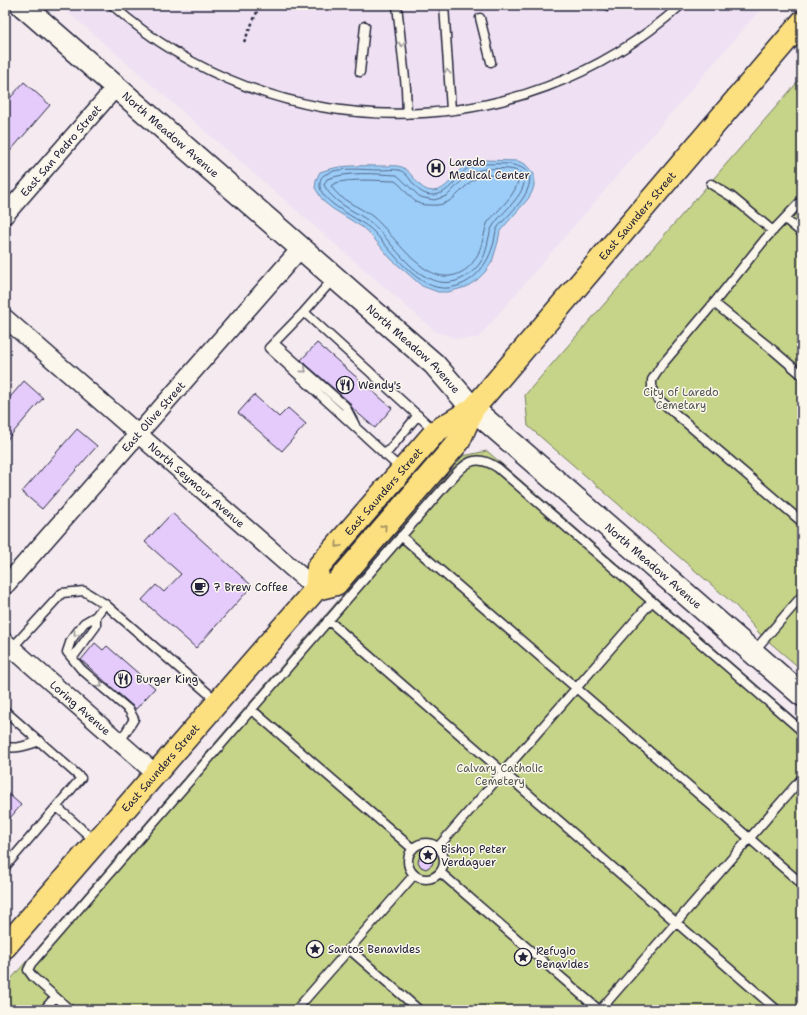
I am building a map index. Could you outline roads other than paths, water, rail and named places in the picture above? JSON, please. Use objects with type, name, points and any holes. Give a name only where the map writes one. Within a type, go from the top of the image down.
[{"type":"main road","name":"East Saunders Street","points":[[5,947],[316,589],[336,584],[459,441],[473,409],[802,22]]},
{"type":"main road","name":"East Saunders Street","points":[[316,589],[318,568],[436,431],[473,409]]},
{"type":"street","name":"North Meadow Avenue","points":[[22,5],[434,364],[473,409],[802,695]]},
{"type":"street","name":"East San Pedro Street","points":[[5,215],[116,87]]},
{"type":"street","name":"East Olive Street","points":[[5,586],[301,248]]},
{"type":"street","name":"North Seymour Avenue","points":[[5,318],[316,589]]},
{"type":"street","name":"Loring Avenue","points":[[7,644],[156,774]]},
{"type":"lane","points":[[112,5],[157,41],[190,61],[225,78],[261,92],[298,103],[337,110],[375,114],[407,114],[451,110],[492,103],[529,93],[566,79],[601,62],[635,41],[668,17],[681,5]]},
{"type":"lane","points":[[397,5],[406,88],[407,114]]},
{"type":"lane","points":[[444,5],[451,110]]},
{"type":"lane","points":[[480,18],[491,62]]},
{"type":"lane","points":[[360,72],[365,26]]},
{"type":"lane","points":[[711,184],[732,197],[773,231]]},
{"type":"lane","points":[[802,200],[773,231],[661,366],[652,380],[652,389],[657,398],[802,522]]},
{"type":"lane","points":[[785,218],[802,233]]},
{"type":"lane","points":[[334,277],[275,344],[269,348],[402,470]]},
{"type":"lane","points":[[714,303],[802,375]]},
{"type":"lane","points":[[304,312],[436,431]]},
{"type":"lane","points":[[385,455],[418,415]]},
{"type":"lane","points":[[70,1010],[33,977],[28,970],[31,964],[401,536],[460,469],[469,462],[479,459],[489,462],[510,478],[802,731]]},
{"type":"lane","points":[[401,536],[802,884]]},
{"type":"lane","points":[[7,644],[62,593],[84,591],[105,604],[218,702]]},
{"type":"lane","points":[[753,653],[802,596]]},
{"type":"lane","points":[[438,847],[652,601]]},
{"type":"lane","points":[[105,604],[96,616],[84,623],[71,640],[67,652],[73,657],[81,669],[128,710],[134,719],[120,742]]},
{"type":"lane","points":[[328,620],[777,1010]]},
{"type":"lane","points":[[251,709],[413,849]]},
{"type":"lane","points":[[5,712],[81,778],[5,867]]},
{"type":"lane","points":[[5,746],[12,748],[40,741]]},
{"type":"lane","points":[[441,874],[600,1010],[802,778]]},
{"type":"lane","points":[[57,807],[97,842]]},
{"type":"lane","points":[[422,843],[433,844],[438,847],[444,854],[445,859],[445,865],[441,874],[430,880],[424,880],[414,875],[408,865],[409,854],[413,849],[422,843]]},
{"type":"lane","points":[[296,1010],[414,875]]},
{"type":"lane","points":[[349,949],[419,1010]]},
{"type":"lane","points":[[44,1010],[55,997]]},
{"type":"water","points":[[484,160],[518,161],[525,164],[534,174],[534,186],[528,199],[500,231],[492,262],[485,272],[477,280],[466,287],[448,292],[438,292],[422,286],[391,259],[371,235],[362,227],[324,202],[315,188],[316,180],[320,172],[328,169],[351,166],[395,166],[402,167],[410,173],[420,185],[433,191],[443,188],[463,167],[473,162]]},
{"type":"place","name":"Laredo Medical Center","points":[[436,168]]},
{"type":"place","name":"Wendy's","points":[[345,385]]},
{"type":"place","name":"7 Brew Coffee","points":[[200,587]]},
{"type":"place","name":"Burger King","points":[[123,679]]},
{"type":"place","name":"Bishop Peter Verdaguer","points":[[428,855]]},
{"type":"place","name":"Santos Benavides","points":[[315,949]]},
{"type":"place","name":"Refugio Benavides","points":[[523,957]]},
{"type":"park label","name":"City of Laredo Cemetary","points":[[681,398]]},
{"type":"park label","name":"Calvary Catholic Cemetery","points":[[500,774]]}]
